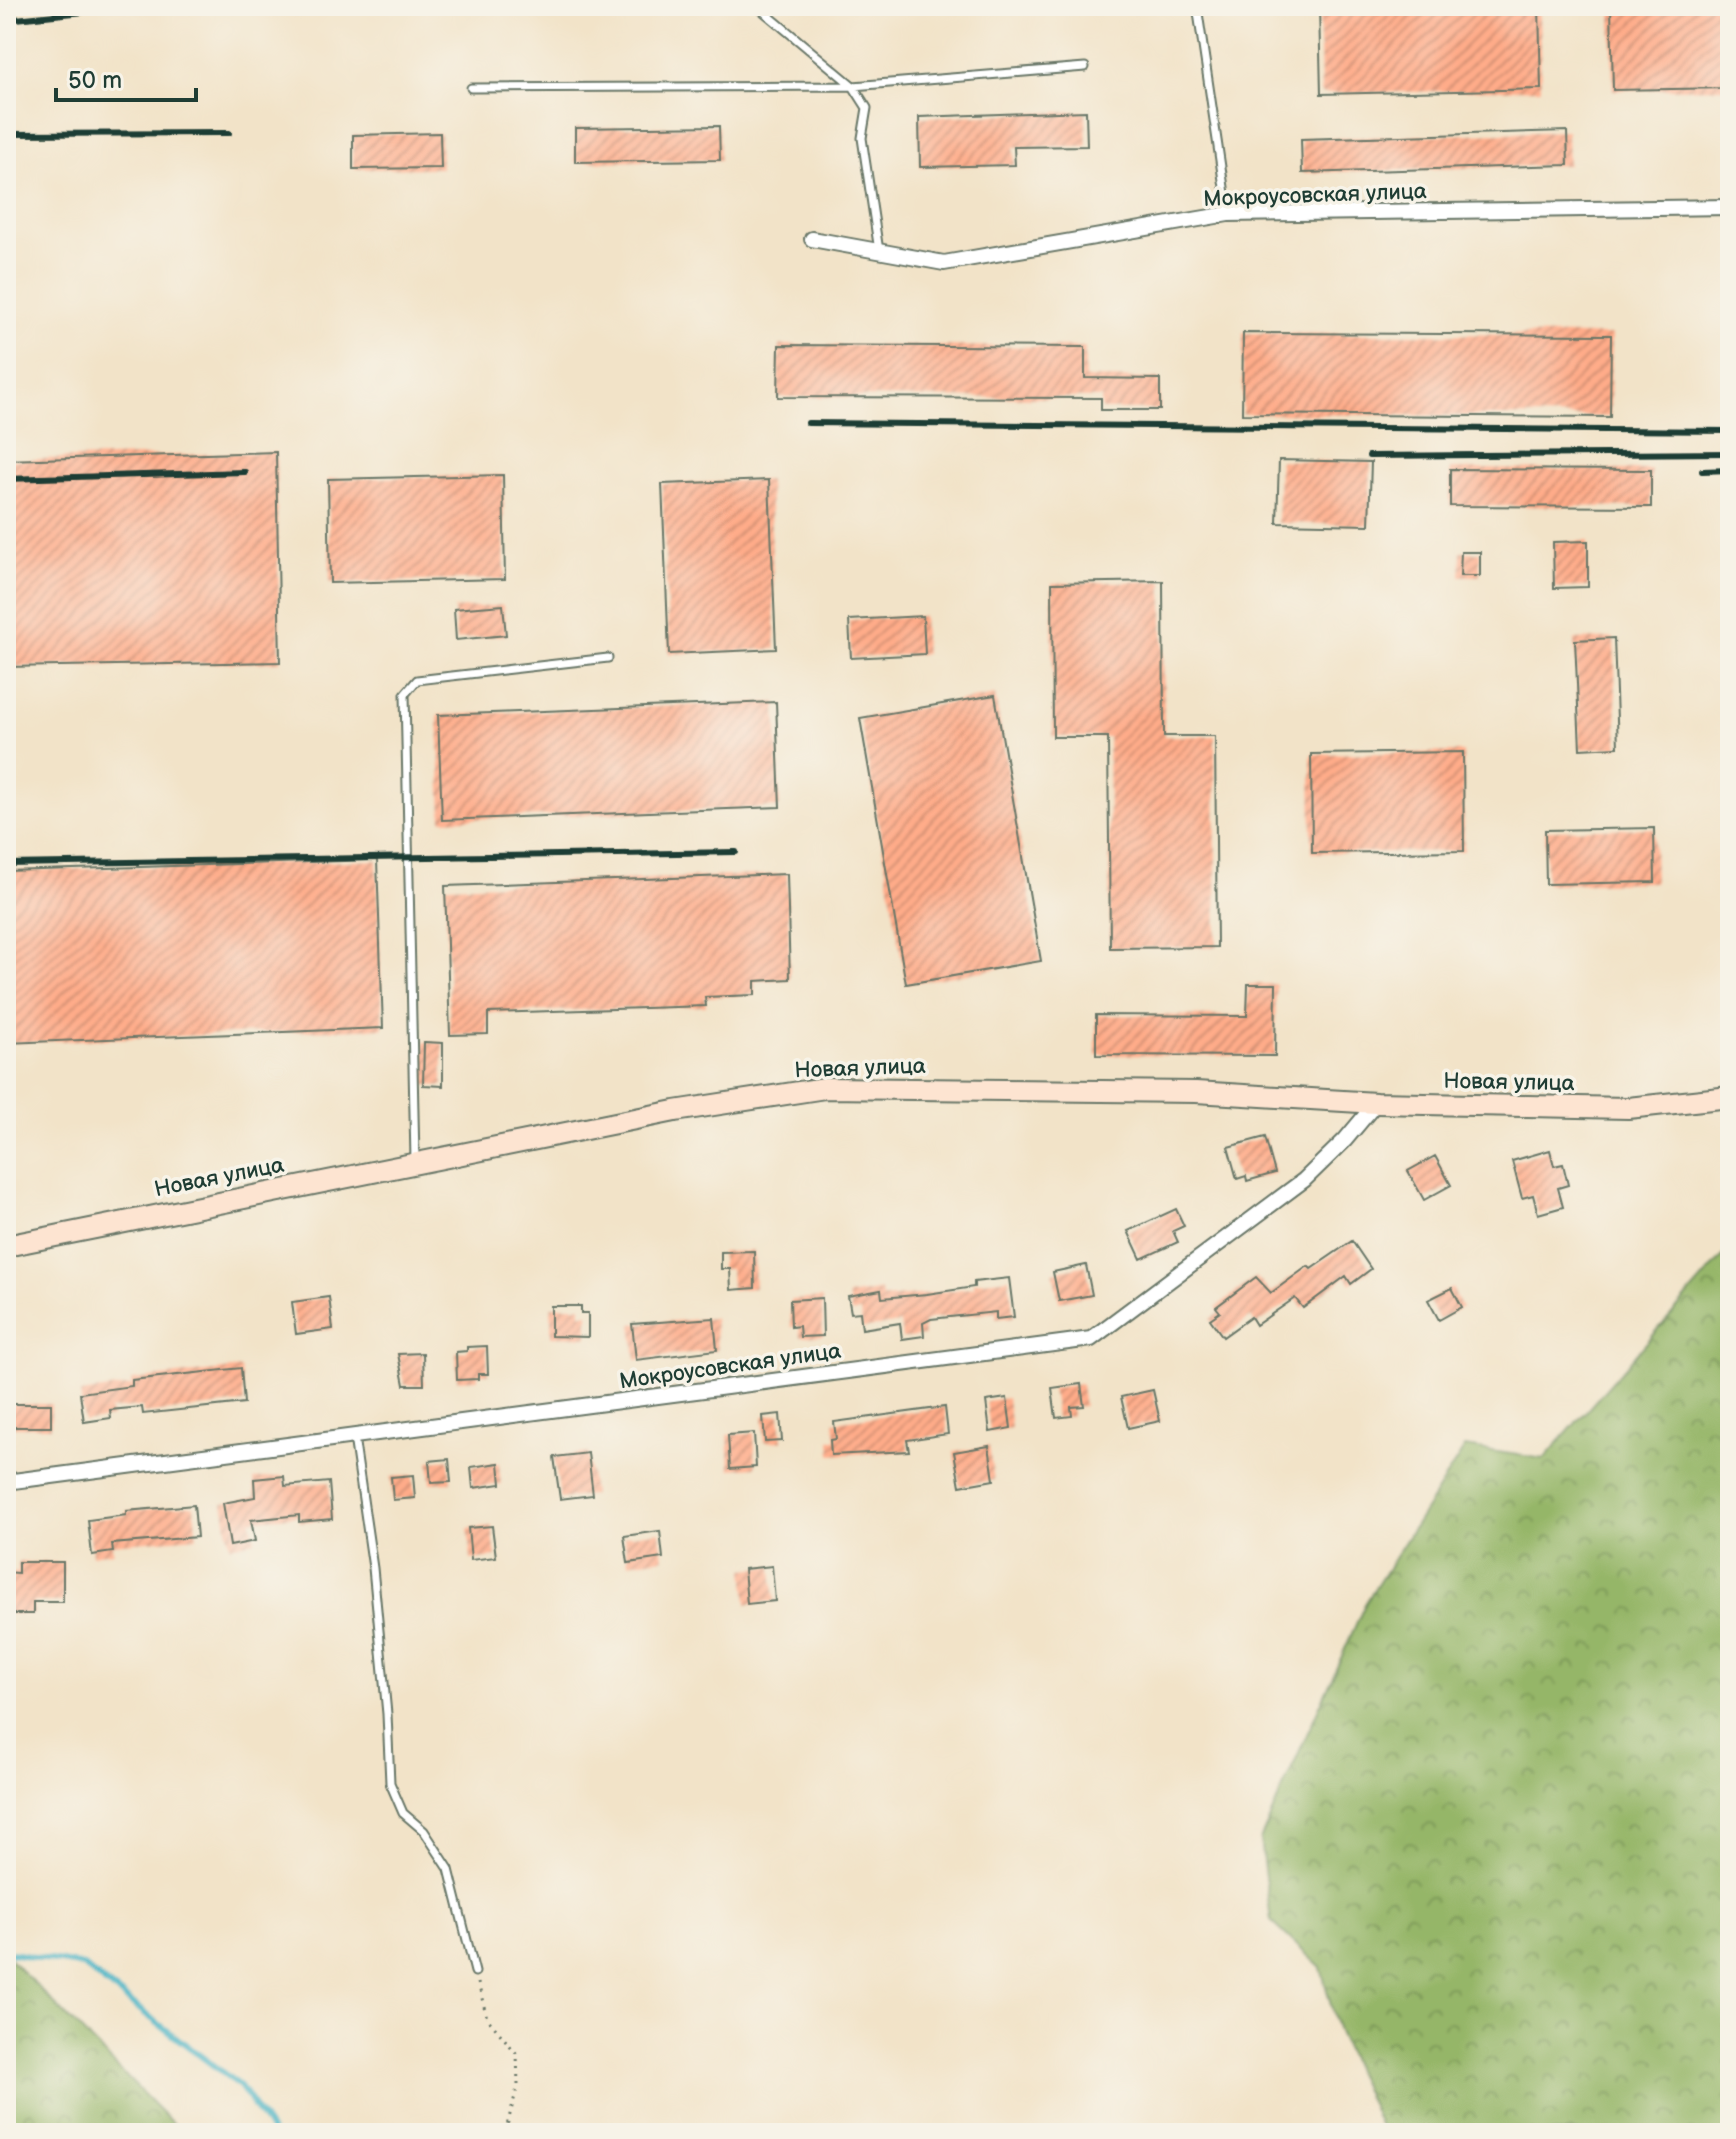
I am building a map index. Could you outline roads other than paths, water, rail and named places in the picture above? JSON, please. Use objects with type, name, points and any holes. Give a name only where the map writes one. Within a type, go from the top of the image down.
[{"type":"main road","name":"Новая улица","points":[[6,1246],[202,1204],[675,1111],[825,1088],[1196,1092],[1376,1103],[1628,1108],[1730,1097]]},
{"type":"street","name":"Мокроусовская улица","points":[[812,239],[944,263],[1228,214],[1730,207]]},
{"type":"street","name":"Мокроусовская улица","points":[[6,1482],[1091,1339],[1304,1180],[1345,1140],[1376,1103]]},
{"type":"lane","points":[[757,6],[853,86],[867,108],[862,138],[879,251]]},
{"type":"lane","points":[[1197,6],[1228,214]]},
{"type":"lane","points":[[471,88],[853,86],[1085,67]]},
{"type":"lane","points":[[415,1162],[405,694],[417,680],[608,658]]},
{"type":"lane","points":[[354,1437],[375,1583],[390,1783],[403,1813],[424,1831],[449,1869],[475,1972]]},
{"type":"waterway","points":[[6,1952],[83,1966],[240,2086],[272,2133]]},
{"type":"railway","points":[[6,20],[142,6]]},
{"type":"railway","points":[[6,134],[229,133]]},
{"type":"railway","points":[[808,423],[1730,431]]},
{"type":"railway","points":[[1369,456],[1730,453]]},
{"type":"railway","points":[[1702,471],[1730,470]]},
{"type":"railway","points":[[6,479],[245,472]]},
{"type":"railway","points":[[6,864],[736,852]]}]
